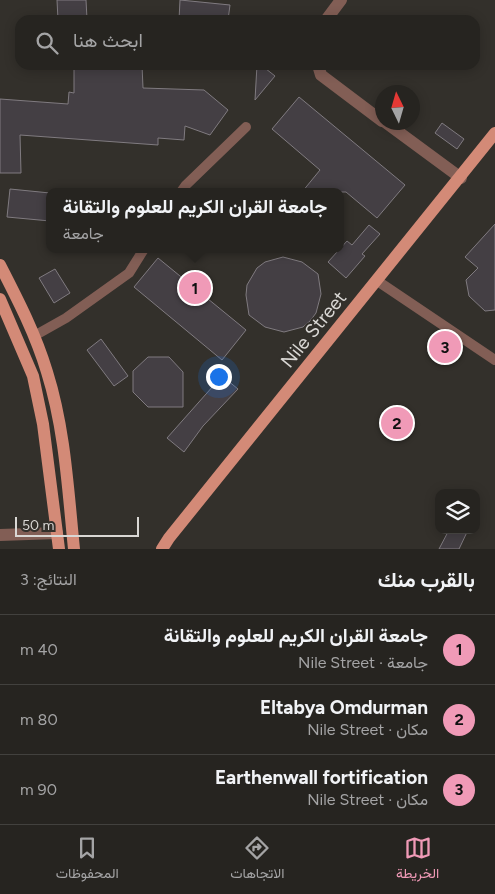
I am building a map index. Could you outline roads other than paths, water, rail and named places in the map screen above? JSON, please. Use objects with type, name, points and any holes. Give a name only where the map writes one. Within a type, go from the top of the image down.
[{"type":"main road","name":"Nile Street","points":[[162,549],[376,280],[461,178],[495,133]]},
{"type":"main road","points":[[0,265],[34,336],[48,373],[59,424],[74,549]]},
{"type":"main road","points":[[0,299],[5,319],[32,376],[41,414],[59,549]]},
{"type":"street","points":[[330,15],[341,0]]},
{"type":"street","points":[[320,70],[321,75],[375,115]]},
{"type":"street","points":[[395,130],[461,178]]},
{"type":"street","points":[[0,535],[57,533]]},
{"type":"lane","points":[[184,188],[246,127]]},
{"type":"lane","points":[[34,336],[66,318],[129,273],[142,253]]},
{"type":"lane","points":[[376,280],[495,360]]},
{"type":"place","name":"جامعة القران الكريم للعلوم والتقانة","points":[[195,288]]},
{"type":"place","name":"Earthenwall fortification","points":[[445,347]]},
{"type":"place","name":"Eltabya Omdurman","points":[[397,423]]}]
